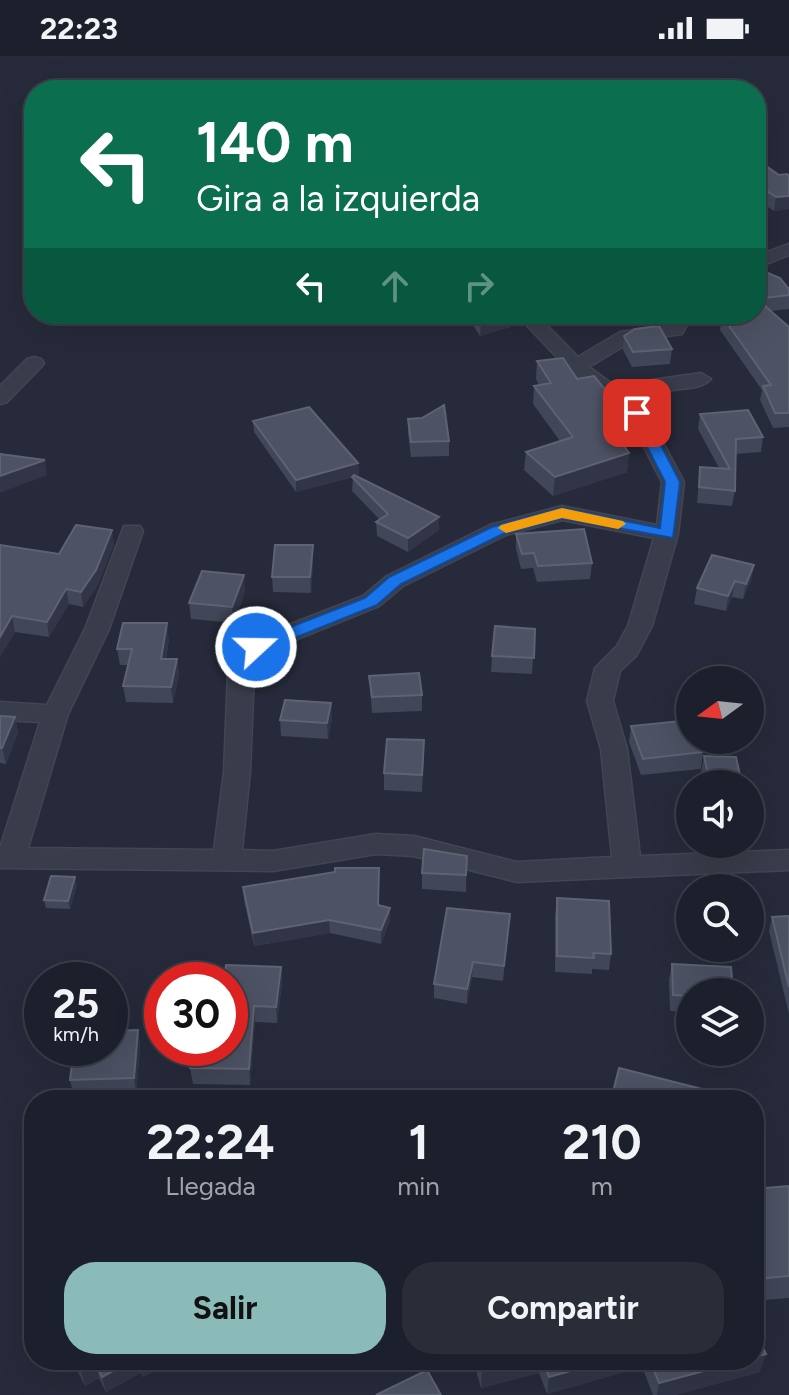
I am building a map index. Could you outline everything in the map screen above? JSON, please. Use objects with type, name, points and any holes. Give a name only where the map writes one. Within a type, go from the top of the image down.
[{"type":"street","points":[[766,259],[789,249]]},
{"type":"street","points":[[535,324],[576,366],[637,413],[673,482],[667,534],[640,626],[627,650],[608,668],[600,701],[614,749],[627,868]]},
{"type":"street","points":[[576,366],[627,336],[675,330],[678,324]]},
{"type":"street","points":[[0,398],[34,363]]},
{"type":"street","points":[[637,413],[640,396],[652,386],[701,379]]},
{"type":"street","points":[[227,861],[237,772],[241,672],[256,647],[371,601],[395,581],[510,527],[562,513],[667,534]]},
{"type":"street","points":[[132,531],[97,629],[55,714],[6,858],[273,861],[376,844],[414,846],[517,872],[789,860]]},
{"type":"street","points":[[0,711],[55,714]]},
{"type":"building","points":[[766,166],[779,175],[789,176],[789,196],[776,197],[766,190]]},
{"type":"building","points":[[766,272],[780,278],[789,289],[789,295],[766,298]]},
{"type":"building","points":[[766,307],[789,327],[789,413],[775,413],[763,386],[771,385],[728,324],[766,324]]},
{"type":"building","points":[[659,326],[672,349],[633,352],[624,336],[635,329]]},
{"type":"building","points":[[563,358],[577,379],[594,376],[625,414],[604,418],[629,453],[555,477],[526,452],[573,437],[534,386],[551,383],[537,361]]},
{"type":"building","points":[[444,405],[449,441],[411,442],[408,419],[422,418]]},
{"type":"building","points":[[309,407],[358,463],[296,480],[253,421]]},
{"type":"building","points":[[748,410],[763,437],[736,439],[735,491],[699,487],[700,467],[730,469],[700,414]]},
{"type":"building","points":[[0,454],[45,460],[0,476]]},
{"type":"building","points":[[354,475],[439,517],[408,538],[376,522],[388,514],[352,477]]},
{"type":"building","points":[[76,525],[112,530],[96,570],[81,592],[66,589],[47,622],[12,616],[0,637],[0,545],[59,554]]},
{"type":"building","points":[[584,529],[592,563],[538,566],[534,553],[522,554],[516,534]]},
{"type":"building","points":[[275,545],[313,545],[310,577],[272,577]]},
{"type":"building","points":[[712,555],[754,565],[746,584],[735,581],[728,596],[697,588]]},
{"type":"building","points":[[202,571],[244,575],[232,607],[189,603]]},
{"type":"building","points":[[123,623],[167,623],[161,659],[177,659],[171,687],[123,686],[132,649],[117,649]]},
{"type":"building","points":[[495,626],[535,629],[534,658],[492,656]]},
{"type":"building","points":[[419,673],[422,695],[372,697],[369,676]]},
{"type":"building","points":[[285,700],[331,703],[327,723],[280,720]]},
{"type":"building","points":[[0,716],[15,717],[2,748],[0,748]]},
{"type":"building","points":[[676,721],[676,754],[686,754],[643,759],[631,726]]},
{"type":"building","points":[[387,739],[424,740],[422,775],[384,773]]},
{"type":"building","points":[[704,756],[736,757],[739,770],[707,770]]},
{"type":"building","points":[[424,849],[467,856],[466,875],[422,873]]},
{"type":"building","points":[[335,868],[379,868],[378,905],[390,908],[381,930],[329,920],[253,933],[243,887],[335,872]]},
{"type":"building","points":[[51,876],[75,877],[68,901],[44,900]]},
{"type":"building","points":[[557,898],[609,901],[611,954],[593,953],[594,958],[557,956]]},
{"type":"building","points":[[447,908],[510,914],[504,966],[473,962],[467,989],[434,984]]},
{"type":"building","points":[[789,916],[789,987],[772,917]]},
{"type":"building","points":[[672,964],[731,967],[732,978],[676,978],[676,995],[673,995]]},
{"type":"building","points":[[248,966],[281,967],[276,1007],[254,1006],[249,1069],[190,1068],[248,1066]]},
{"type":"building","points":[[128,1030],[138,1030],[134,1078],[70,1080],[72,1066],[128,1066]]},
{"type":"building","points":[[619,1068],[706,1090],[614,1090]]},
{"type":"building","points":[[789,1186],[789,1276],[764,1278],[764,1188]]},
{"type":"building","points":[[99,1370],[115,1370],[102,1377]]},
{"type":"building","points":[[427,1370],[441,1395],[376,1395]]},
{"type":"building","points":[[547,1370],[574,1370],[549,1377]]},
{"type":"building","points":[[654,1370],[708,1370],[659,1383]]},
{"type":"slow traffic","points":[[506,528],[562,513],[618,524]]},
{"type":"route","points":[[256,647],[371,601],[395,581],[498,530],[562,513],[667,534],[673,482],[637,413]]}]
